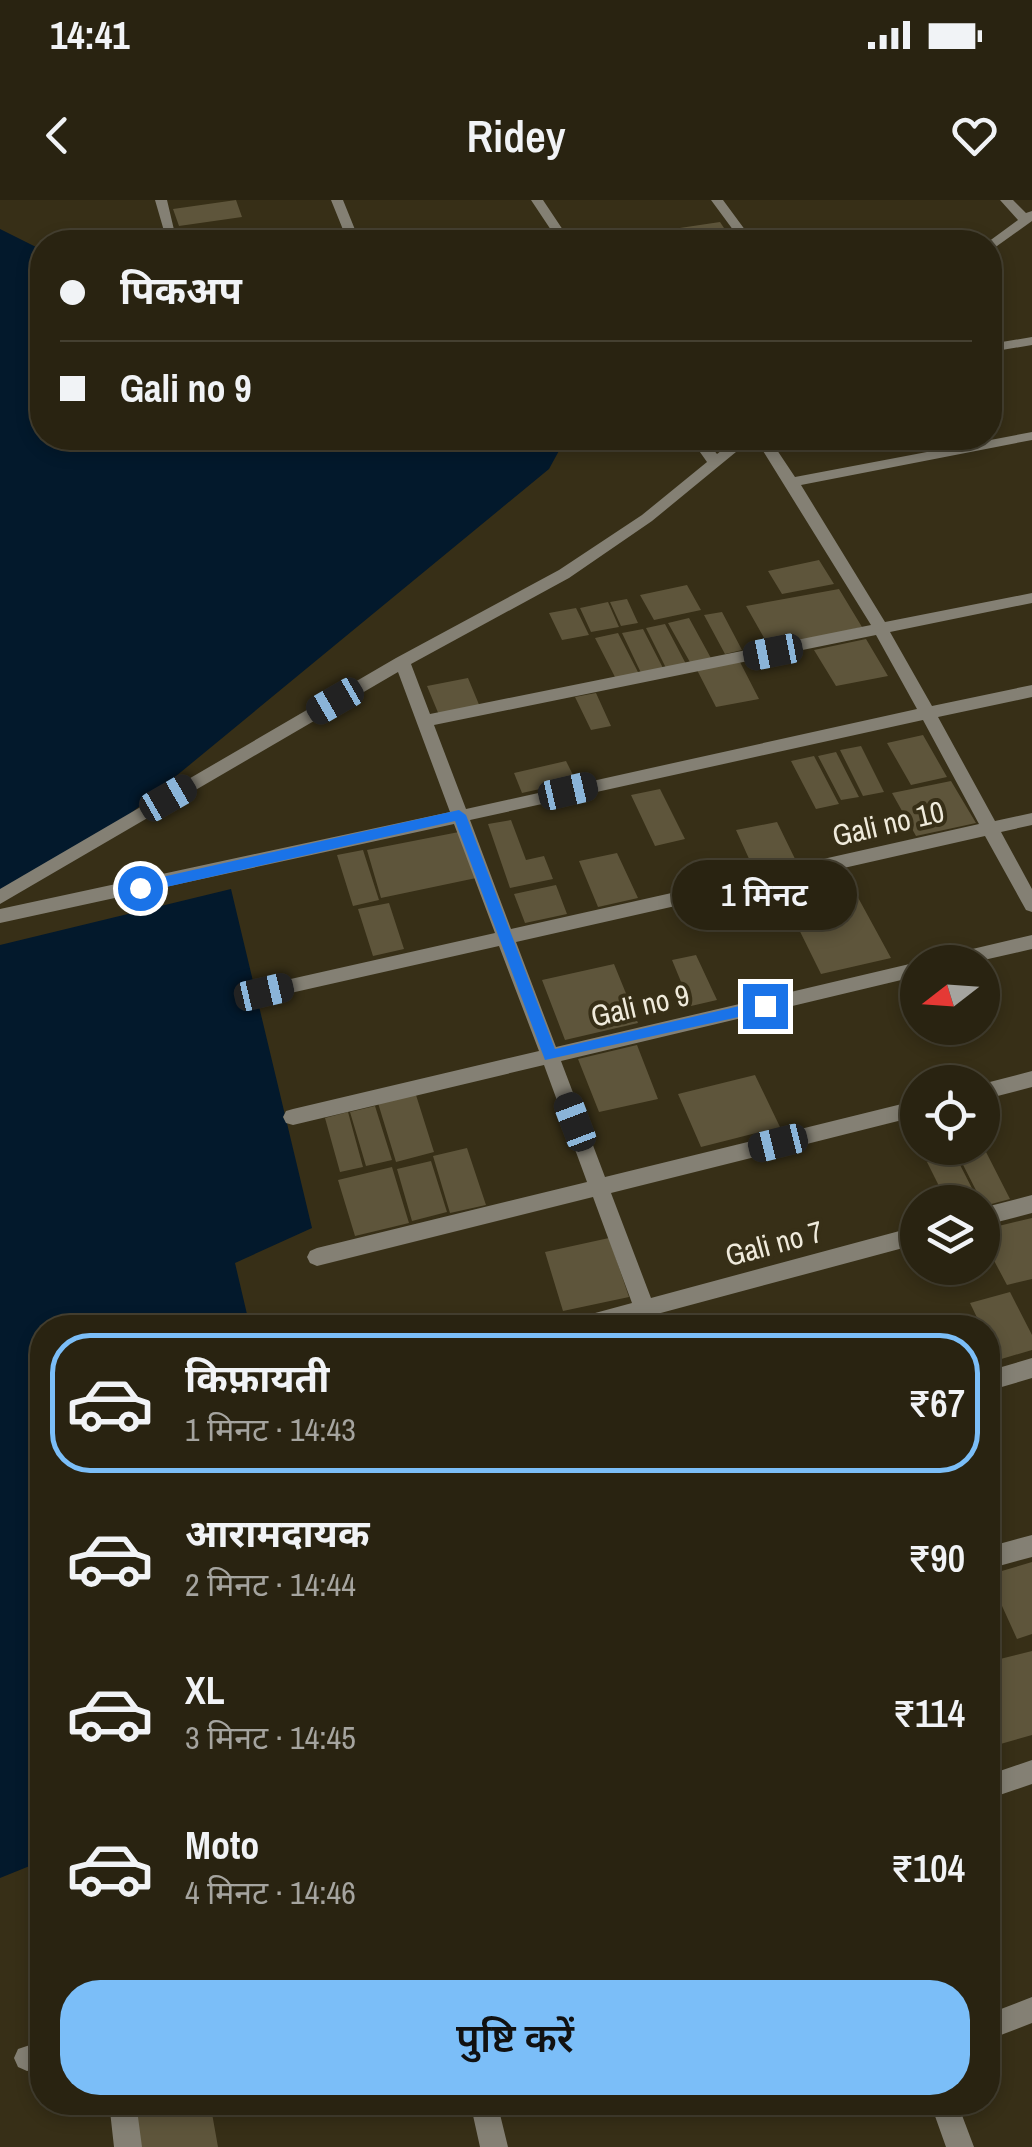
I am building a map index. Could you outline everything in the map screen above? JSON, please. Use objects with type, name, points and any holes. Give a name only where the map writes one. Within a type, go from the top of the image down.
[{"type":"street","points":[[161,200],[170,230]]},
{"type":"street","points":[[337,200],[349,230]]},
{"type":"street","points":[[536,200],[557,230]]},
{"type":"street","points":[[717,200],[739,230]]},
{"type":"street","points":[[1002,238],[1028,218],[1006,200]]},
{"type":"street","points":[[1002,346],[1032,341]]},
{"type":"street","points":[[1002,442],[1032,436]]},
{"type":"street","points":[[706,450],[714,461]]},
{"type":"street","points":[[0,897],[402,662],[564,574],[647,518],[729,450]]},
{"type":"street","points":[[770,450],[929,712],[1032,904]]},
{"type":"street","points":[[792,482],[959,450]]},
{"type":"street","points":[[424,722],[1032,598]]},
{"type":"street","points":[[402,662],[648,1315]]},
{"type":"street","points":[[0,916],[244,866],[459,815],[1032,691]]},
{"type":"street","name":"Gali no 10","points":[[264,992],[1032,819]]},
{"type":"street","points":[[1000,950],[1032,942]]},
{"type":"street","name":"Gali no 9","points":[[293,1117],[900,974]]},
{"type":"street","points":[[1000,1087],[1032,1079]]},
{"type":"street","points":[[317,1258],[900,1112]]},
{"type":"street","points":[[1000,1212],[1032,1204]]},
{"type":"street","name":"Gali no 7","points":[[659,1315],[900,1241]]},
{"type":"street","points":[[1000,1377],[1032,1368]]},
{"type":"street","points":[[1000,1555],[1032,1546]]},
{"type":"street","points":[[1000,1783],[1032,1772]]},
{"type":"street","points":[[1000,2022],[1032,2010]]},
{"type":"street","points":[[124,2115],[128,2147]]},
{"type":"street","points":[[485,2115],[494,2147]]},
{"type":"street","points":[[948,2115],[960,2147]]},
{"type":"water","points":[[0,229],[30,244],[30,450],[559,450],[549,469],[102,837],[0,893]]},
{"type":"water","points":[[231,889],[312,1228],[235,1263],[247,1315],[30,1315],[30,1866],[0,1878],[0,945]]},
{"type":"building","points":[[236,200],[242,217],[179,226],[173,209]]},
{"type":"building","points":[[720,222],[725,230],[674,230]]},
{"type":"building","points":[[819,560],[834,584],[782,594],[768,571]]},
{"type":"building","points":[[687,585],[701,610],[654,620],[640,595]]},
{"type":"building","points":[[839,589],[862,627],[771,650],[746,606]]},
{"type":"building","points":[[627,599],[638,623],[621,626],[610,602]]},
{"type":"building","points":[[608,602],[619,627],[591,632],[580,608]]},
{"type":"building","points":[[576,608],[589,635],[562,640],[549,613]]},
{"type":"building","points":[[722,612],[742,650],[725,654],[704,615]]},
{"type":"building","points":[[689,618],[712,660],[691,664],[668,623]]},
{"type":"building","points":[[665,624],[686,664],[666,668],[646,628]]},
{"type":"building","points":[[643,629],[664,670],[642,675],[622,633]]},
{"type":"building","points":[[618,633],[639,674],[616,679],[595,638]]},
{"type":"building","points":[[866,639],[888,676],[836,686],[814,650]]},
{"type":"building","points":[[740,662],[759,699],[716,707],[697,670]]},
{"type":"building","points":[[468,678],[480,707],[439,715],[427,686]]},
{"type":"building","points":[[596,693],[611,726],[591,730],[575,697]]},
{"type":"building","points":[[923,735],[947,777],[911,785],[887,743]]},
{"type":"building","points":[[861,746],[884,792],[863,796],[840,750]]},
{"type":"building","points":[[836,752],[859,797],[841,800],[818,756]]},
{"type":"building","points":[[814,756],[839,804],[816,809],[791,761]]},
{"type":"building","points":[[566,761],[576,781],[522,793],[514,773]]},
{"type":"building","points":[[951,781],[976,823],[916,836],[892,793]]},
{"type":"building","points":[[660,789],[685,839],[655,846],[631,795]]},
{"type":"building","points":[[511,820],[526,860],[544,856],[553,879],[510,888],[488,824]]},
{"type":"building","points":[[777,822],[797,863],[755,872],[736,830]]},
{"type":"building","points":[[464,831],[481,877],[381,898],[367,850]]},
{"type":"building","points":[[363,850],[379,900],[353,906],[337,855]]},
{"type":"building","points":[[617,853],[638,898],[598,907],[579,861]]},
{"type":"building","points":[[843,870],[891,958],[821,974],[777,885]]},
{"type":"building","points":[[556,885],[567,914],[525,923],[514,894]]},
{"type":"building","points":[[389,903],[404,949],[373,956],[358,909]]},
{"type":"building","points":[[696,955],[717,1000],[691,1006],[672,960]]},
{"type":"building","points":[[614,964],[638,1023],[565,1040],[542,980]]},
{"type":"building","points":[[637,1045],[658,1099],[599,1112],[578,1059]]},
{"type":"building","points":[[755,1075],[780,1127],[701,1147],[678,1094]]},
{"type":"building","points":[[416,1095],[434,1152],[396,1162],[378,1103]]},
{"type":"building","points":[[375,1106],[392,1160],[366,1166],[350,1112]]},
{"type":"building","points":[[348,1112],[363,1167],[340,1172],[325,1118]]},
{"type":"building","points":[[467,1148],[486,1205],[450,1213],[433,1156]]},
{"type":"building","points":[[431,1161],[447,1212],[412,1221],[397,1169]]},
{"type":"building","points":[[928,1165],[960,1165],[970,1185],[938,1185]]},
{"type":"building","points":[[963,1165],[993,1165],[1010,1199],[1000,1202],[1000,1185],[973,1185]]},
{"type":"building","points":[[392,1167],[409,1223],[355,1236],[338,1180]]},
{"type":"building","points":[[1032,1218],[1032,1279],[1007,1285],[1000,1272],[1000,1226]]},
{"type":"building","points":[[609,1238],[629,1297],[563,1311],[545,1252]]},
{"type":"building","points":[[1010,1292],[1032,1335],[1032,1350],[1000,1359],[1000,1315],[976,1315],[970,1303]]},
{"type":"building","points":[[1032,1562],[1032,1634],[1017,1639],[1000,1601],[1000,1571]]},
{"type":"building","points":[[1032,1651],[1032,1735],[1000,1744],[1000,1659]]},
{"type":"building","points":[[135,2115],[212,2115],[218,2147],[140,2147]]},
{"type":"route","points":[[140,888],[459,815],[550,1056],[765,1006]]}]
